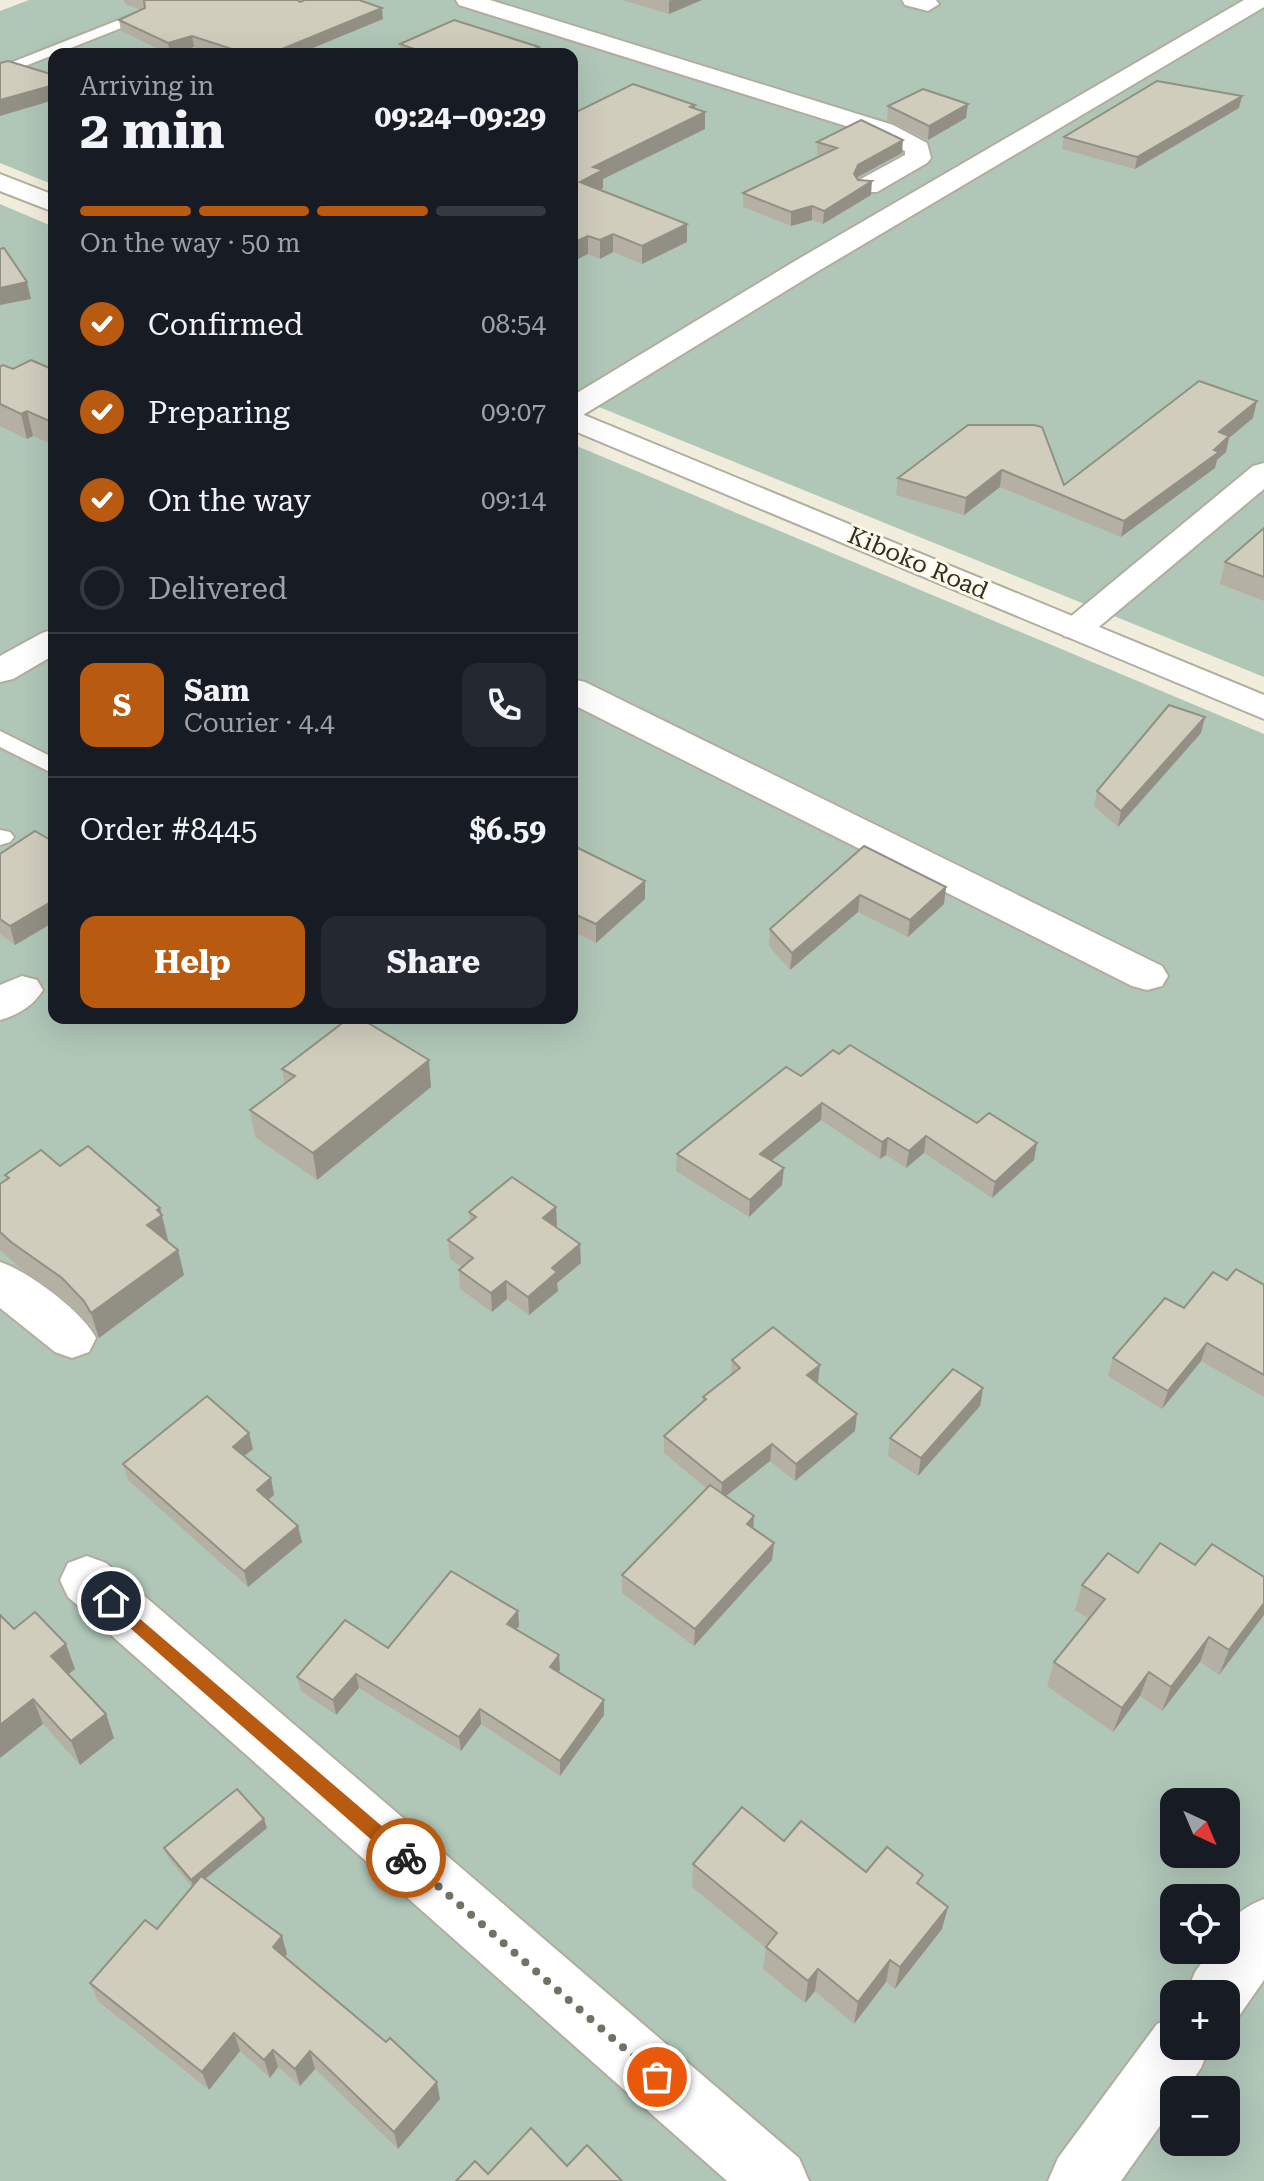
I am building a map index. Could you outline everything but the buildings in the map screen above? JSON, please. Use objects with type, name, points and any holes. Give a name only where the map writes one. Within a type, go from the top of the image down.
[{"type":"street","points":[[467,0],[884,130],[918,148],[918,158],[868,186]]},
{"type":"street","points":[[578,405],[805,267],[1260,0]]},
{"type":"street","points":[[0,182],[48,202]]},
{"type":"street","name":"Kiboko Road","points":[[578,422],[1264,708]]},
{"type":"street","points":[[1076,629],[1264,473]]},
{"type":"street","points":[[0,671],[48,643]]},
{"type":"street","points":[[578,693],[1147,976]]},
{"type":"street","points":[[0,1281],[72,1338]]},
{"type":"street","points":[[87,1580],[776,2181]]},
{"type":"street","points":[[1227,1980],[1264,1929]]},
{"type":"street","points":[[1081,2181],[1169,2060]]},
{"type":"lane","points":[[60,48],[139,16]]},
{"type":"lane","points":[[0,72],[48,53]]},
{"type":"lane","points":[[0,738],[48,764]]},
{"type":"green space","points":[[29,0],[1264,0],[1264,677],[578,398],[578,48],[48,48],[48,183],[0,163],[0,11]]},
{"type":"green space","points":[[0,204],[48,224],[48,1024],[578,1024],[578,447],[1264,734],[1264,2181],[0,2181]]},
{"type":"way so far","points":[[406,1858],[657,2077]]},
{"type":"route","points":[[111,1601],[406,1858]]}]
